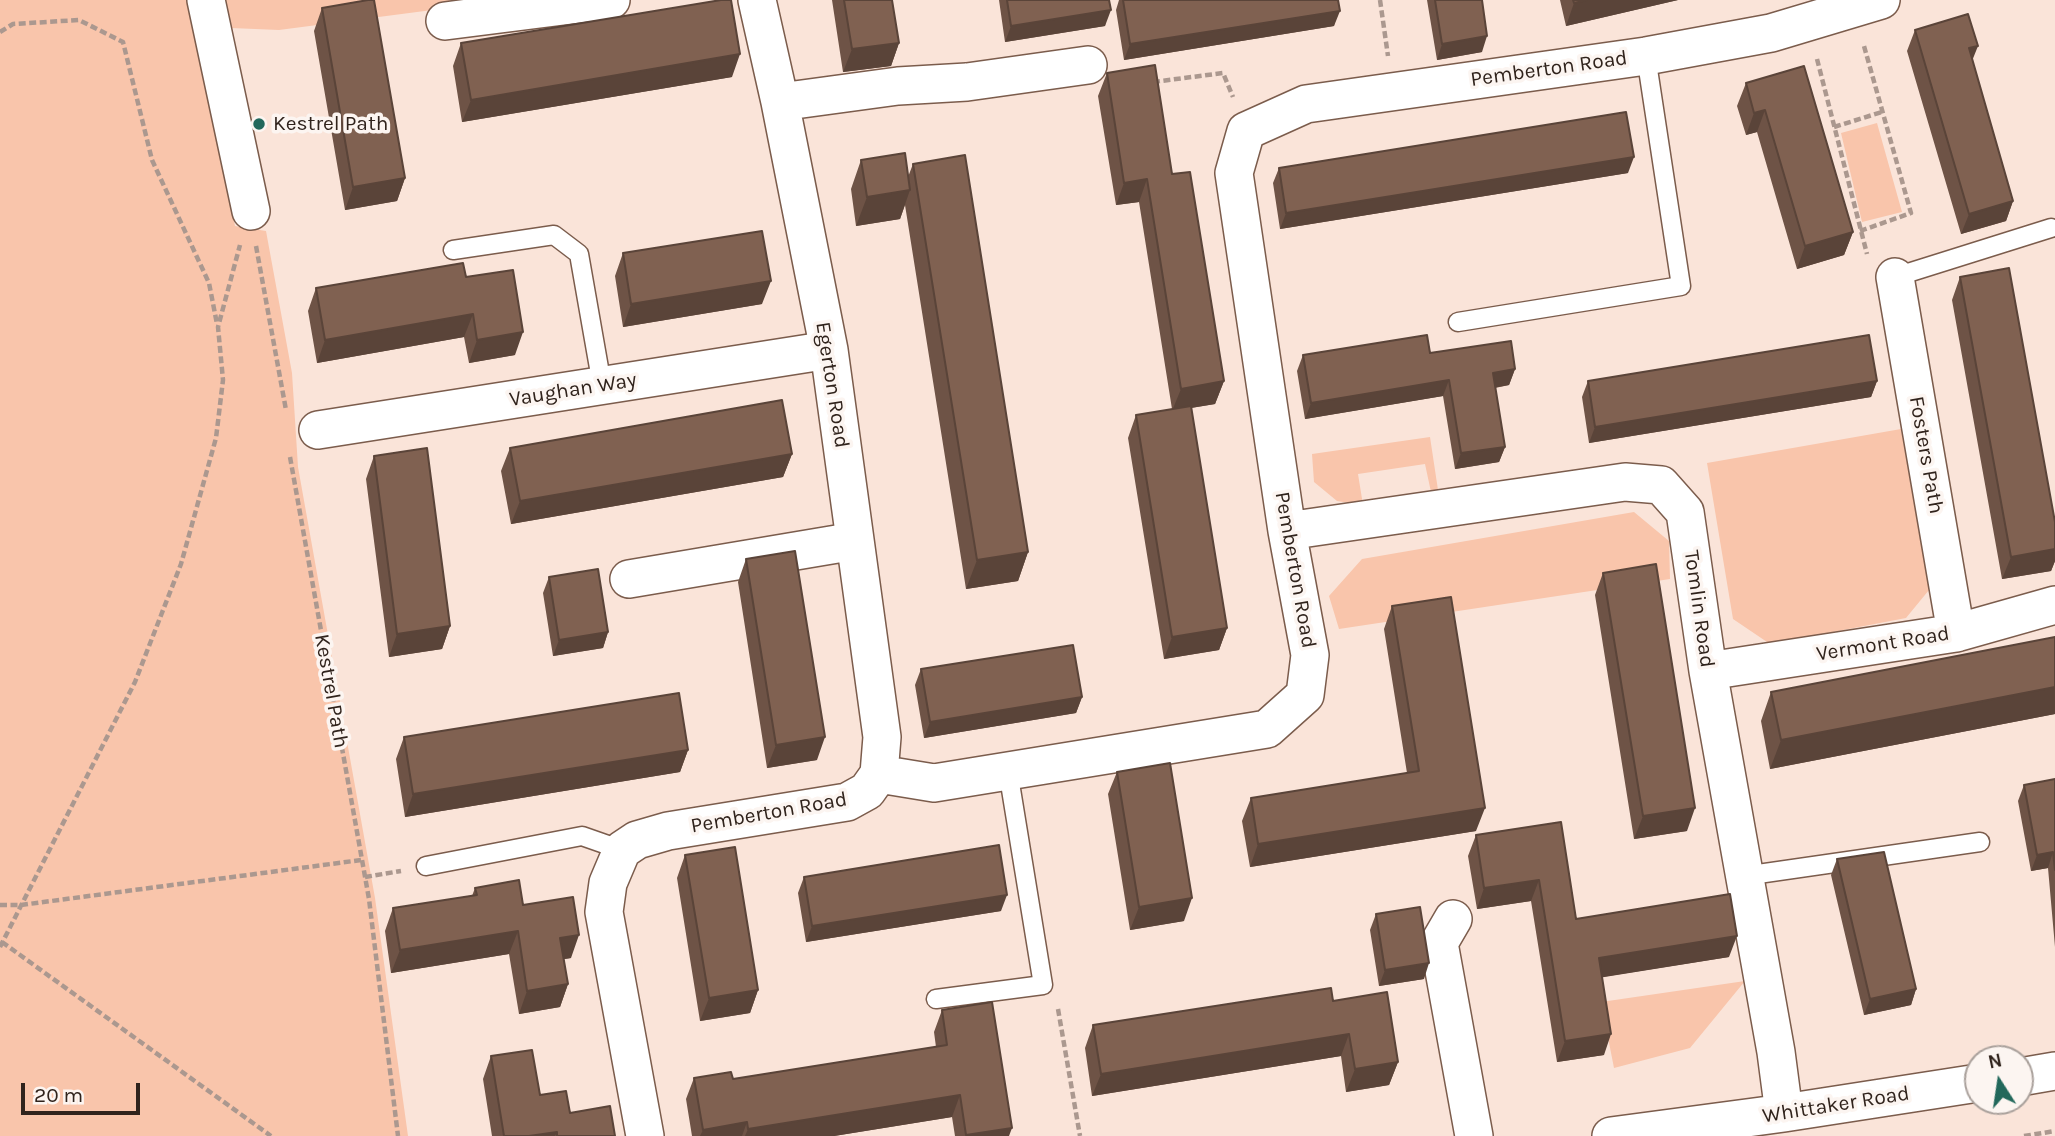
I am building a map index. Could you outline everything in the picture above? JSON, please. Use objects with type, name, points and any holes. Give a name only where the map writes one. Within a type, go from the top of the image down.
[{"type":"street","points":[[206,0],[251,211]]},
{"type":"street","points":[[445,21],[611,0]]},
{"type":"street","name":"Egerton Road","points":[[757,0],[829,350],[882,737],[879,775]]},
{"type":"street","name":"Pemberton Road","points":[[622,850],[637,840],[668,831],[847,802],[867,791],[879,775],[934,783],[1267,729],[1305,695],[1310,655],[1287,531],[1234,173],[1246,131],[1306,104],[1646,56],[1771,33],[1867,4]]},
{"type":"street","points":[[780,102],[898,86],[967,82],[1088,65]]},
{"type":"street","name":"Fosters Path","points":[[1881,267],[1956,633]]},
{"type":"street","name":"Vaughan Way","points":[[298,431],[829,350]]},
{"type":"street","name":"Tomlin Road","points":[[1287,531],[1625,482],[1661,485],[1685,512],[1708,671],[1774,1038],[1784,1113]]},
{"type":"street","points":[[629,579],[855,541]]},
{"type":"street","name":"Vermont Road","points":[[1708,671],[1956,633],[2055,605]]},
{"type":"street","points":[[622,850],[608,883],[604,912],[645,1136]]},
{"type":"street","points":[[1453,919],[1439,943],[1474,1136]]},
{"type":"street","points":[[2034,1075],[2055,1071]]},
{"type":"street","name":"Whittaker Road","points":[[1611,1136],[1964,1085]]},
{"type":"lane","points":[[1458,322],[1681,286],[1646,56]]},
{"type":"lane","points":[[1881,267],[2052,228]]},
{"type":"lane","points":[[453,250],[554,235],[579,254],[602,385]]},
{"type":"lane","points":[[936,999],[1043,985],[1008,771]]},
{"type":"lane","points":[[426,866],[582,836],[622,850]]},
{"type":"lane","points":[[1744,876],[1980,842]]},
{"type":"path","points":[[1380,0],[1393,91]]},
{"type":"path","points":[[1860,231],[1911,214],[1882,112],[1867,4]]},
{"type":"path","points":[[0,32],[13,24],[79,20],[123,43],[152,160],[209,282],[218,327],[223,380],[216,438],[181,564],[135,682],[1,943],[271,1136]]},
{"type":"path","points":[[1807,22],[1860,231],[1881,267]]},
{"type":"path","points":[[1143,83],[1223,73],[1246,131]]},
{"type":"path","points":[[1834,127],[1882,112]]},
{"type":"path","points":[[218,327],[251,211]]},
{"type":"path","name":"Kestrel Path","points":[[251,211],[298,431],[291,471],[369,899],[398,1136]]},
{"type":"path","points":[[0,905],[21,905],[361,860]]},
{"type":"path","points":[[1043,985],[1053,981],[1080,1136]]},
{"type":"path","points":[[2024,1136],[2055,1131]]},
{"type":"shaded area","points":[[0,0],[191,0],[235,226],[266,231],[292,373],[298,467],[375,898],[408,1136],[0,1136]]},
{"type":"shaded area","points":[[223,0],[509,0],[279,30],[231,28]]},
{"type":"shaded area","points":[[1877,123],[1902,212],[1862,222],[1841,133]]},
{"type":"shaded area","points":[[1901,429],[1929,590],[1906,618],[1770,644],[1733,619],[1707,463]]},
{"type":"shaded area","points":[[1430,437],[1438,490],[1431,492],[1425,464],[1358,474],[1363,505],[1337,501],[1314,482],[1312,454]]},
{"type":"shaded area","points":[[1634,512],[1669,541],[1670,579],[1339,629],[1329,596],[1362,559]]},
{"type":"shaded area","points":[[1745,981],[1690,1048],[1614,1068],[1601,1002]]},
{"type":"building","points":[[374,0],[405,178],[353,187],[322,8]]},
{"type":"building","points":[[731,0],[740,54],[471,100],[461,43]]},
{"type":"building","points":[[844,0],[892,0],[899,43],[852,49]]},
{"type":"building","points":[[1007,0],[1109,0],[1111,10],[1011,26]]},
{"type":"building","points":[[1123,0],[1338,0],[1340,11],[1130,44]]},
{"type":"building","points":[[1435,0],[1482,0],[1487,36],[1442,44]]},
{"type":"building","points":[[1968,14],[1978,46],[1969,48],[2013,201],[1969,214],[1915,30]]},
{"type":"building","points":[[1155,65],[1172,174],[1190,172],[1224,381],[1181,389],[1147,179],[1124,183],[1107,73]]},
{"type":"building","points":[[1804,66],[1853,232],[1805,246],[1765,110],[1754,113],[1746,83]]},
{"type":"building","points":[[1626,112],[1634,157],[1286,213],[1279,168]]},
{"type":"building","points":[[905,153],[910,190],[867,197],[861,160]]},
{"type":"building","points":[[965,155],[1028,552],[977,560],[913,164]]},
{"type":"building","points":[[762,231],[771,281],[631,304],[623,253]]},
{"type":"building","points":[[463,263],[466,277],[513,270],[523,332],[477,340],[473,314],[325,340],[316,288]]},
{"type":"building","points":[[2009,268],[2055,522],[2055,549],[2011,557],[1960,277]]},
{"type":"building","points":[[1427,335],[1430,353],[1511,341],[1515,369],[1493,373],[1505,447],[1461,453],[1449,380],[1311,403],[1303,355]]},
{"type":"building","points":[[1869,335],[1877,381],[1595,427],[1588,381]]},
{"type":"building","points":[[782,400],[792,454],[520,501],[510,448]]},
{"type":"building","points":[[1191,406],[1227,628],[1172,637],[1136,415]]},
{"type":"building","points":[[427,448],[450,626],[397,634],[374,456]]},
{"type":"building","points":[[795,551],[825,737],[776,745],[746,559]]},
{"type":"building","points":[[1656,564],[1695,808],[1643,816],[1603,573]]},
{"type":"building","points":[[598,569],[608,632],[559,640],[549,577]]},
{"type":"building","points":[[1451,597],[1485,808],[1258,844],[1251,798],[1419,771],[1392,606]]},
{"type":"building","points":[[2055,637],[2055,687],[1781,740],[1771,692]]},
{"type":"building","points":[[1073,645],[1082,697],[930,722],[921,669]]},
{"type":"building","points":[[679,693],[688,750],[413,794],[404,737]]},
{"type":"building","points":[[1170,763],[1192,898],[1139,907],[1117,772]]},
{"type":"building","points":[[2055,779],[2055,870],[2053,852],[2037,855],[2024,785]]},
{"type":"building","points":[[1561,822],[1576,919],[1730,894],[1737,936],[1599,958],[1611,1034],[1565,1041],[1539,880],[1484,888],[1476,835]]},
{"type":"building","points":[[999,845],[1007,895],[812,926],[804,877]]},
{"type":"building","points":[[735,847],[758,990],[709,998],[685,855]]},
{"type":"building","points":[[1884,852],[1916,989],[1870,999],[1837,859]]},
{"type":"building","points":[[519,880],[523,905],[573,897],[579,935],[560,938],[568,984],[527,991],[518,931],[400,950],[393,908],[477,895],[475,888]]},
{"type":"building","points":[[1420,907],[1429,963],[1385,970],[1376,914]]},
{"type":"building","points":[[1331,988],[1333,1001],[1387,992],[1398,1062],[1355,1069],[1349,1034],[1101,1074],[1093,1025]]},
{"type":"building","points":[[992,1002],[1012,1128],[966,1135],[960,1095],[748,1129],[747,1122],[703,1130],[694,1078],[731,1072],[733,1079],[947,1045],[942,1010]]},
{"type":"building","points":[[532,1050],[540,1095],[566,1091],[570,1113],[610,1106],[615,1136],[557,1136],[557,1132],[504,1136],[491,1056]]},
{"type":"place","name":"Kestrel Path","points":[[259,124]]}]
